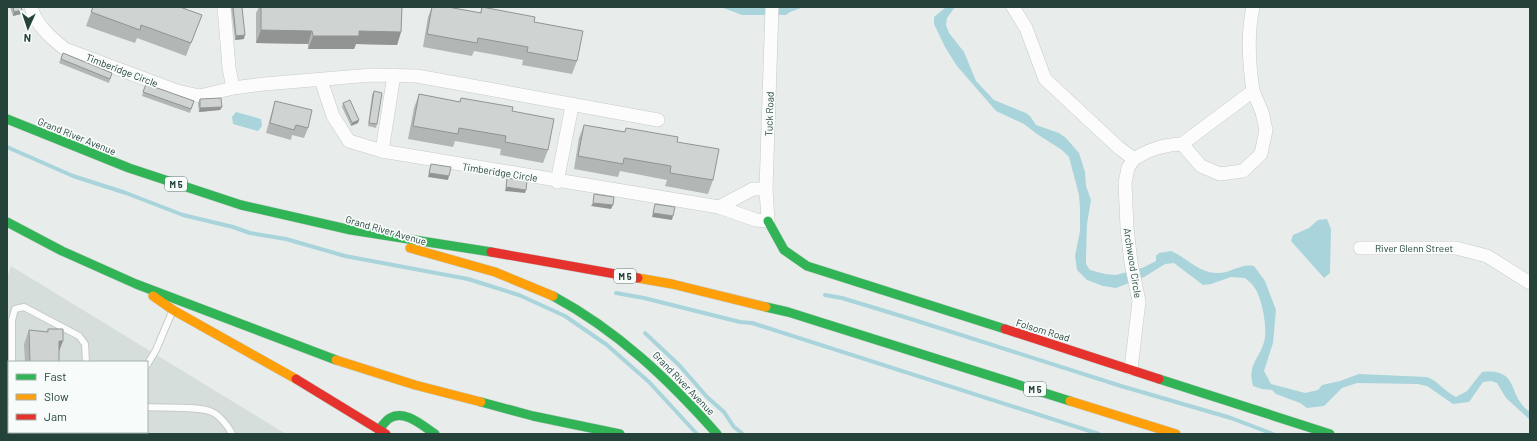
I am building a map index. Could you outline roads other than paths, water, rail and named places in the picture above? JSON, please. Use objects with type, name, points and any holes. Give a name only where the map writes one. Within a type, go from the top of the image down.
[{"type":"main road","name":"Grand River Avenue","points":[[7,120],[129,168],[241,205],[351,230],[478,266],[551,294],[616,334],[672,384],[717,434]]},
{"type":"main road","name":"Folsom Road","points":[[768,221],[784,250],[807,266],[914,302],[1131,369],[1330,434]]},
{"type":"main road","points":[[7,222],[62,251],[136,284],[333,359],[415,385],[533,416],[620,434]]},
{"type":"main road","name":"M 5","points":[[351,230],[514,256],[672,284],[780,310],[1176,434]]},
{"type":"main road","points":[[136,284],[173,310],[312,388],[381,433],[390,418],[400,415],[418,423],[435,434]]},
{"type":"street","name":"Timberidge Circle","points":[[31,7],[34,16],[49,36],[65,48],[177,91],[200,96],[233,88],[372,75],[417,76],[572,106],[658,120]]},
{"type":"street","points":[[224,7],[229,68],[233,88]]},
{"type":"street","name":"Tuck Road","points":[[768,221],[766,190],[772,7]]},
{"type":"street","points":[[1013,7],[1026,28],[1046,79],[1119,148],[1134,159],[1149,150],[1166,145],[1182,144],[1253,91]]},
{"type":"street","points":[[1182,144],[1202,166],[1220,174],[1244,171],[1261,154],[1266,130],[1262,112],[1253,91],[1250,68],[1250,41],[1253,7]]},
{"type":"street","points":[[382,151],[394,76]]},
{"type":"street","name":"Timberidge Circle","points":[[321,80],[333,116],[349,141],[382,151],[557,182],[719,207],[756,220],[768,221]]},
{"type":"street","points":[[557,182],[572,106]]},
{"type":"street","name":"Archwood Circle","points":[[1131,369],[1139,301],[1131,263],[1127,228],[1125,183],[1128,168],[1134,159]]},
{"type":"street","points":[[719,207],[753,189],[766,190]]},
{"type":"street","name":"River Glenn Street","points":[[1360,248],[1456,248],[1487,256],[1530,283]]},
{"type":"lane","points":[[12,361],[12,320],[15,309],[24,307],[79,336],[85,344],[86,361]]},
{"type":"lane","points":[[148,363],[156,350],[173,310]]},
{"type":"lane","points":[[148,407],[203,410],[212,412],[230,429],[232,434]]},
{"type":"water","points":[[721,7],[804,7],[786,15],[742,15]]},
{"type":"water","points":[[946,7],[955,7],[947,18],[946,25],[949,33],[964,52],[976,81],[994,100],[1026,113],[1036,125],[1059,133],[1066,138],[1079,153],[1085,172],[1086,186],[1091,200],[1087,224],[1086,256],[1086,264],[1090,270],[1116,275],[1142,268],[1156,261],[1156,256],[1159,253],[1171,251],[1199,268],[1211,273],[1223,273],[1249,265],[1254,266],[1265,281],[1276,310],[1273,343],[1264,371],[1271,384],[1305,393],[1318,390],[1322,385],[1340,381],[1359,374],[1427,377],[1435,381],[1456,397],[1467,391],[1482,372],[1494,372],[1503,374],[1512,384],[1523,406],[1530,412],[1530,420],[1506,398],[1497,383],[1491,381],[1483,382],[1469,402],[1453,404],[1427,386],[1418,384],[1357,383],[1342,388],[1324,406],[1307,408],[1300,403],[1276,394],[1272,390],[1253,386],[1251,372],[1254,362],[1264,342],[1265,322],[1260,298],[1252,284],[1245,278],[1231,277],[1211,284],[1203,285],[1174,263],[1165,264],[1144,277],[1116,288],[1103,286],[1087,280],[1077,270],[1075,256],[1080,231],[1080,208],[1079,195],[1069,157],[1062,150],[1024,124],[996,111],[957,66],[945,47],[934,24],[934,17]]},
{"type":"water","points":[[236,112],[261,119],[262,126],[258,131],[233,124],[232,117]]},
{"type":"water","points":[[1327,219],[1331,229],[1330,273],[1324,278],[1291,241],[1293,235],[1309,228],[1318,220]]},
{"type":"waterway","points":[[7,147],[73,176],[126,193],[183,215],[233,227],[250,233],[286,239],[345,256],[468,279],[519,295],[565,316],[607,345],[649,382],[697,434]]},
{"type":"waterway","points":[[616,293],[644,298],[740,322],[752,323],[1099,434]]},
{"type":"waterway","points":[[825,295],[842,298],[1121,386],[1231,418],[1273,434]]},
{"type":"waterway","points":[[645,333],[679,365],[707,397],[724,412],[734,427],[743,434]]}]
